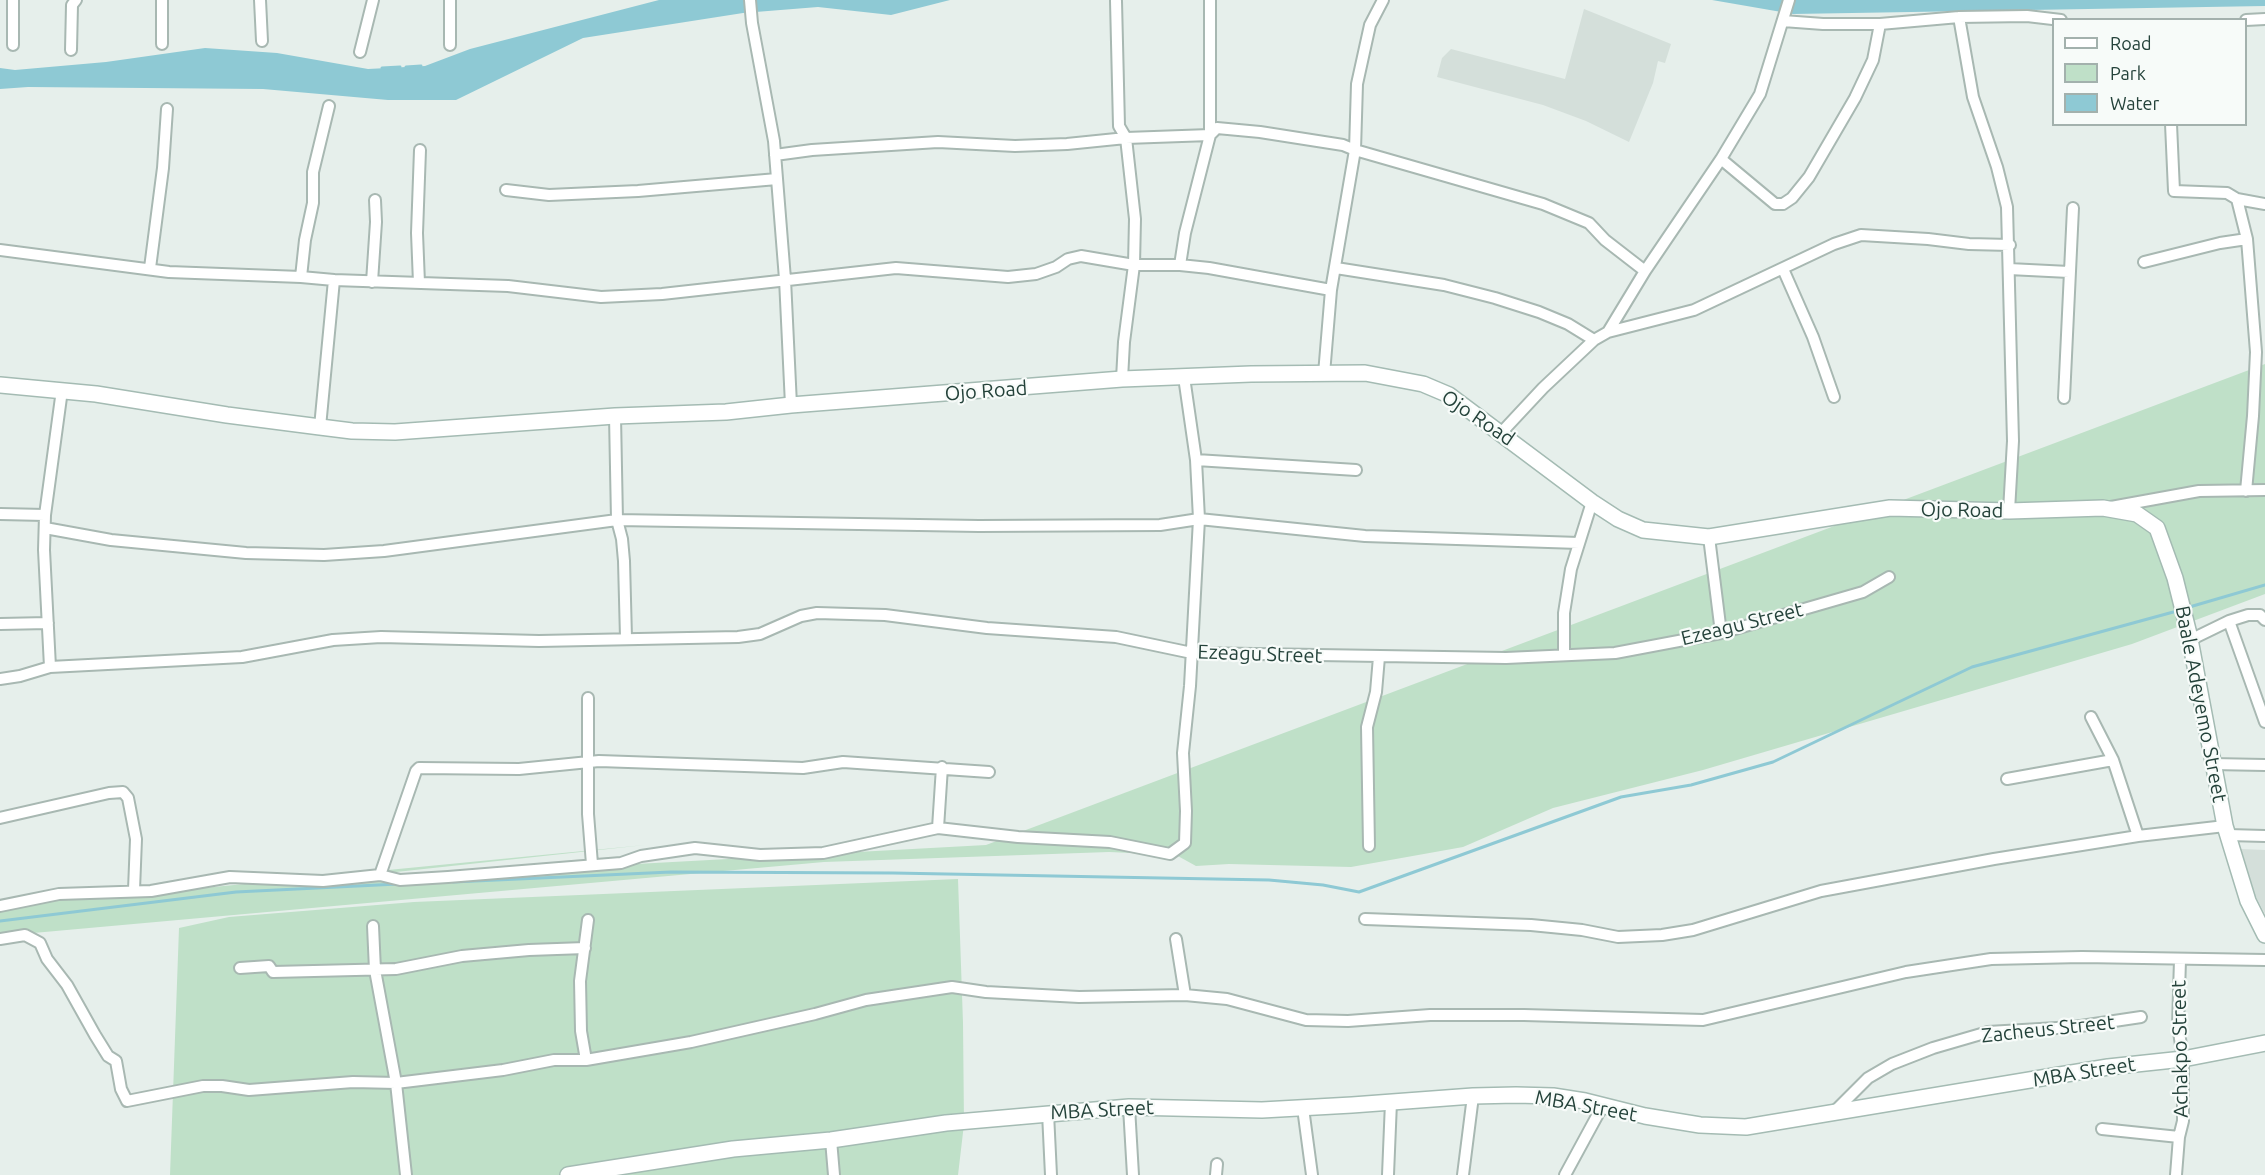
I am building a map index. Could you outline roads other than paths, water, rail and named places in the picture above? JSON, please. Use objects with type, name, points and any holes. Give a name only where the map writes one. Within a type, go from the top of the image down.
[{"type":"street","points":[[13,0],[14,45]]},
{"type":"street","points":[[71,50],[72,5],[76,0]]},
{"type":"street","points":[[162,0],[162,44]]},
{"type":"street","points":[[260,0],[262,41]]},
{"type":"street","points":[[360,51],[373,0]]},
{"type":"street","points":[[450,0],[450,45]]},
{"type":"street","points":[[750,0],[775,155],[785,279],[791,405]]},
{"type":"street","points":[[1180,265],[1185,233],[1210,135],[1209,0]]},
{"type":"street","points":[[1324,374],[1330,290],[1336,268],[1355,150],[1357,84],[1370,24],[1383,0]]},
{"type":"street","points":[[1608,332],[1645,270],[1721,159],[1760,94],[1789,0]]},
{"type":"street","points":[[1116,1],[1119,126],[1126,138],[1135,219],[1134,265],[1124,342],[1122,379]]},
{"type":"street","points":[[1784,20],[1823,24],[1880,24],[1959,17],[2026,16],[2052,19]]},
{"type":"street","points":[[1959,17],[1973,97],[1997,167],[2007,207],[2010,245],[2013,441],[2009,511]]},
{"type":"street","points":[[2247,20],[2265,19]]},
{"type":"street","points":[[1721,159],[1775,204],[1783,204],[1792,198],[1809,177],[1855,98],[1873,60],[1880,24]]},
{"type":"street","points":[[301,277],[305,240],[313,203],[313,172],[329,106]]},
{"type":"street","points":[[150,268],[163,168],[167,109]]},
{"type":"street","points":[[2170,126],[2174,191],[2227,193],[2237,200],[2265,204]]},
{"type":"street","points":[[775,155],[812,150],[938,142],[1015,146],[1067,144],[1126,138],[1210,135],[1217,128],[1229,129],[1342,145],[1543,204],[1589,223],[1605,240],[1645,270]]},
{"type":"street","points":[[419,283],[417,233],[420,150]]},
{"type":"street","points":[[506,190],[549,195],[638,191],[777,179]]},
{"type":"street","points":[[372,282],[376,222],[375,200]]},
{"type":"street","points":[[2237,200],[2247,239],[2256,352],[2246,491]]},
{"type":"street","points":[[2064,398],[2073,208]]},
{"type":"street","points":[[1502,433],[1543,388],[1594,340],[1608,332],[1695,310],[1834,244],[1861,235],[2010,245]]},
{"type":"street","points":[[2144,262],[2220,243],[2247,239]]},
{"type":"street","points":[[0,250],[169,272],[508,286],[601,297],[662,294],[896,268],[1008,277],[1036,274],[1056,267],[1068,259],[1081,256],[1134,265],[1180,265],[1330,290]]},
{"type":"street","points":[[1336,268],[1444,285],[1495,298],[1568,324],[1594,340]]},
{"type":"street","points":[[2009,268],[2069,272]]},
{"type":"street","points":[[1783,269],[1814,337],[1833,396]]},
{"type":"street","points":[[320,427],[334,280]]},
{"type":"street","name":"Ojo Road","points":[[0,386],[62,390],[226,416],[352,431],[395,432],[615,416],[726,412],[1122,379],[1251,374],[1365,373],[1423,384],[1449,395],[1592,502],[1618,519],[1643,530],[1709,537],[1890,508],[2009,511],[2103,508]]},
{"type":"street","points":[[0,906],[58,894],[151,891],[230,878],[323,881],[380,875],[400,880],[621,863],[641,856],[695,848],[760,855],[822,853],[938,828],[1018,837],[1110,842],[1170,854],[1185,843],[1183,753],[1192,653],[1199,519],[1196,460],[1184,378]]},
{"type":"street","points":[[50,667],[45,515],[62,390]]},
{"type":"street","points":[[615,416],[617,520],[624,561],[626,638]]},
{"type":"street","points":[[1196,460],[1356,470]]},
{"type":"street","points":[[2103,508],[2199,491],[2265,490]]},
{"type":"street","points":[[1564,655],[1564,613],[1571,569],[1592,502]]},
{"type":"street","name":"Baale Adeyemo Street","points":[[2103,508],[2137,514],[2157,528],[2175,578],[2189,637],[2226,830],[2248,901],[2265,935]]},
{"type":"street","points":[[0,514],[45,515]]},
{"type":"street","points":[[45,528],[111,540],[246,553],[324,555],[384,551],[617,520],[979,526],[1160,525],[1199,519],[1365,536],[1580,543]]},
{"type":"street","points":[[1709,537],[1721,633]]},
{"type":"street","name":"Ezeagu Street","points":[[0,679],[50,667],[242,657],[333,640],[381,637],[539,641],[626,638],[681,640],[738,637],[760,634],[801,616],[817,613],[856,613],[987,628],[1116,637],[1192,653],[1506,658],[1615,653],[1721,633],[1863,592],[1889,577]]},
{"type":"street","points":[[2189,637],[2248,615],[2260,615],[2265,620]]},
{"type":"street","points":[[2229,621],[2265,722]]},
{"type":"street","points":[[0,624],[48,623]]},
{"type":"street","points":[[1369,846],[1367,727],[1376,692],[1379,657]]},
{"type":"street","points":[[588,698],[588,814],[592,864]]},
{"type":"street","points":[[2091,717],[2113,760],[2138,836]]},
{"type":"street","points":[[2007,779],[2113,760]]},
{"type":"street","points":[[380,875],[419,768],[519,769],[588,762],[803,768],[843,762],[989,772]]},
{"type":"street","points":[[2212,764],[2265,765]]},
{"type":"street","points":[[938,828],[942,767]]},
{"type":"street","points":[[0,818],[109,793],[123,792],[129,798],[136,839],[134,890]]},
{"type":"street","points":[[1365,919],[1531,925],[1582,930],[1618,937],[1662,935],[1694,930],[1821,891],[1994,859],[2138,836],[2226,830],[2265,836]]},
{"type":"street","points":[[586,1060],[581,1031],[580,981],[588,920]]},
{"type":"street","points":[[373,926],[375,970],[396,1083],[406,1175]]},
{"type":"street","points":[[0,939],[25,935],[40,943],[47,959],[67,985],[108,1056],[116,1061],[121,1089],[127,1101],[211,1086],[249,1090],[342,1083],[396,1083],[503,1071],[554,1060],[586,1060],[691,1042],[816,1014],[866,1000],[951,987],[986,992],[1079,997],[1185,994],[1227,999],[1306,1020],[1348,1021],[1430,1015],[1703,1020],[1906,972],[1991,959],[2082,957],[2265,960]]},
{"type":"street","points":[[1176,939],[1185,994]]},
{"type":"street","points":[[240,968],[269,966],[273,972],[396,969],[462,956],[498,952],[585,948]]},
{"type":"street","name":"Achakpo Street","points":[[2176,1175],[2183,1121],[2183,1059],[2178,1025],[2180,960]]},
{"type":"street","name":"Zacheus Street","points":[[1833,1113],[1868,1078],[1892,1064],[1933,1048],[1988,1032],[2074,1027],[2141,1017]]},
{"type":"street","name":"MBA Street","points":[[568,1175],[618,1172],[733,1149],[831,1140],[928,1125],[1129,1107],[1262,1110],[1473,1096],[1553,1096],[1645,1116],[1700,1125],[1746,1127],[2108,1067],[2183,1059],[2265,1043]]},
{"type":"street","points":[[1463,1175],[1473,1096]]},
{"type":"street","points":[[1388,1175],[1391,1102]]},
{"type":"street","points":[[1565,1175],[1602,1105]]},
{"type":"street","points":[[1129,1107],[1132,1175]]},
{"type":"street","points":[[1303,1108],[1312,1175]]},
{"type":"street","points":[[1048,1113],[1050,1175]]},
{"type":"street","points":[[2102,1129],[2180,1137]]},
{"type":"street","points":[[831,1140],[834,1175]]},
{"type":"water","points":[[659,0],[950,0],[891,15],[818,7],[743,13],[583,38],[456,100],[388,100],[263,89],[28,87],[0,89],[0,68],[15,70],[106,62],[205,48],[277,53],[368,69],[425,66],[470,49]]},
{"type":"water","points":[[1712,0],[2265,0],[2265,6],[1793,14]]},
{"type":"waterway","points":[[406,67],[421,66]]},
{"type":"waterway","points":[[382,68],[400,67]]},
{"type":"waterway","points":[[2186,608],[2265,585]]},
{"type":"waterway","points":[[453,882],[671,872],[893,873],[1269,880],[1323,885],[1359,892],[1621,797],[1691,785],[1773,762],[1972,667],[2177,611]]},
{"type":"waterway","points":[[0,921],[236,892],[398,884]]}]
